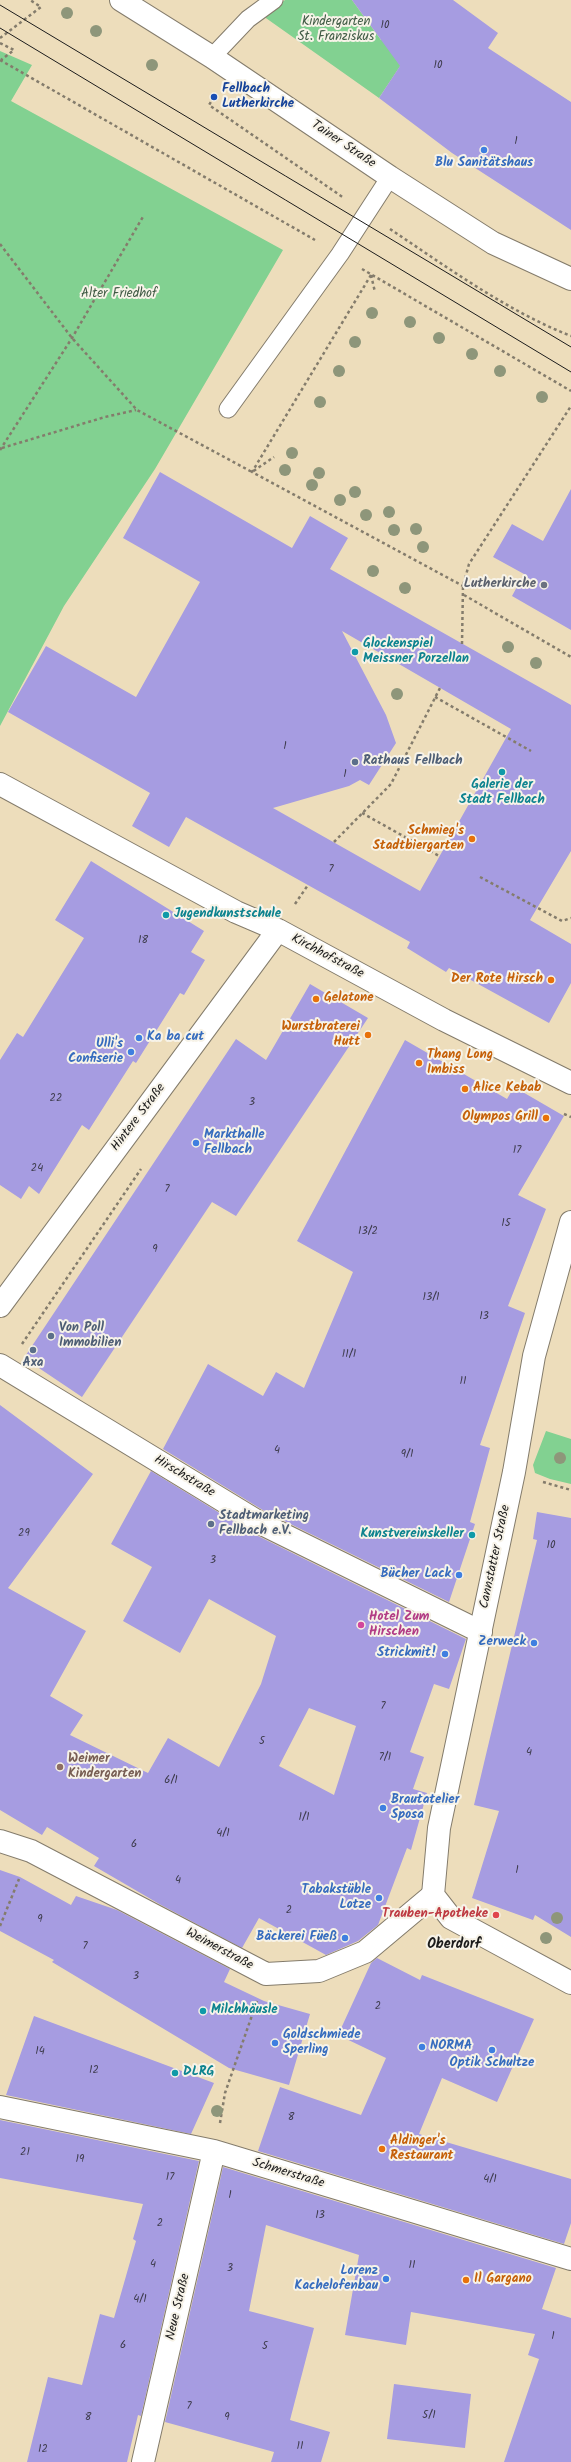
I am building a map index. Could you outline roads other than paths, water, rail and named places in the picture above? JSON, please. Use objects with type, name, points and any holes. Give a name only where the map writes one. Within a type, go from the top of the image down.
[{"type":"street","name":"Tainer Straße","points":[[121,0],[212,57],[390,177],[493,243],[571,279]]},
{"type":"street","points":[[538,265],[571,268]]},
{"type":"street","name":"Kirchhofstraße","points":[[0,784],[236,912],[278,930],[444,1020],[571,1083]]},
{"type":"street","name":"Hintere Straße","points":[[3,1296],[278,930]]},
{"type":"street","name":"Cannstatter Straße","points":[[433,1895],[439,1828],[481,1632],[534,1356],[570,1230]]},
{"type":"street","name":"Hirschstraße","points":[[0,1365],[260,1523],[481,1632]]},
{"type":"street","name":"Weimerstraße","points":[[0,1841],[31,1851],[266,1974],[319,1971],[365,1952],[433,1895]]},
{"type":"street","points":[[433,1895],[451,1918],[571,1983]]},
{"type":"street","name":"Schmerstraße","points":[[0,2107],[214,2151],[571,2259]]},
{"type":"street","name":"Neue Straße","points":[[143,2462],[214,2151]]},
{"type":"lane","points":[[212,57],[248,19],[274,0]]},
{"type":"lane","points":[[228,409],[340,254],[390,177]]},
{"type":"tram line","points":[[0,5],[571,347]]},
{"type":"tram line","points":[[0,28],[571,372]]},
{"type":"place","name":"Fellbach Lutherkirche","points":[[214,97]]},
{"type":"place","name":"Blu Sanitätshaus","points":[[484,150]]},
{"type":"place","name":"Lutherkirche","points":[[544,585]]},
{"type":"place","name":"Glockenspiel Meissner Porzellan","points":[[355,652]]},
{"type":"place","name":"Rathaus Fellbach","points":[[355,762]]},
{"type":"place","name":"Galerie der Stadt Fellbach","points":[[502,772]]},
{"type":"place","name":"Schmieg's Stadtbiergarten","points":[[472,839]]},
{"type":"place","name":"Jugendkunstschule","points":[[166,915]]},
{"type":"place","name":"Der Rote Hirsch","points":[[551,980]]},
{"type":"place","name":"Gelatone","points":[[316,999]]},
{"type":"place","name":"Wurstbraterei Hutt","points":[[368,1035]]},
{"type":"place","name":"Ka ba cut","points":[[139,1038]]},
{"type":"place","name":"Ulli's Confiserie","points":[[131,1052]]},
{"type":"place","name":"Thang Long Imbiss","points":[[419,1063]]},
{"type":"place","name":"Alice Kebab","points":[[465,1089]]},
{"type":"place","name":"Olympos Grill","points":[[546,1118]]},
{"type":"place","name":"Markthalle Fellbach","points":[[196,1143]]},
{"type":"place","name":"Von Poll Immobilien","points":[[51,1336]]},
{"type":"place","name":"Axa","points":[[33,1350]]},
{"type":"place","name":"Stadtmarketing Fellbach e.V.","points":[[211,1524]]},
{"type":"place","name":"Kunstvereinskeller","points":[[472,1535]]},
{"type":"place","name":"Bücher Lack","points":[[459,1575]]},
{"type":"place","name":"Hotel Zum Hirschen","points":[[361,1625]]},
{"type":"place","name":"Zerweck","points":[[534,1643]]},
{"type":"place","name":"Strickmit!","points":[[445,1654]]},
{"type":"place","name":"Weimer Kindergarten","points":[[60,1767]]},
{"type":"place","name":"Brautatelier Sposa","points":[[383,1808]]},
{"type":"place","name":"Tabakstüble Lotze","points":[[379,1898]]},
{"type":"place","name":"Trauben-Apotheke","points":[[496,1915]]},
{"type":"place","name":"Bäckerei Füeß","points":[[345,1938]]},
{"type":"place","name":"Milchhäusle","points":[[203,2011]]},
{"type":"place","name":"Goldschmiede Sperling","points":[[275,2043]]},
{"type":"place","name":"NORMA","points":[[422,2047]]},
{"type":"place","name":"Optik Schultze","points":[[492,2050]]},
{"type":"place","name":"DLRG","points":[[175,2073]]},
{"type":"place","name":"Aldinger's Restaurant","points":[[382,2149]]},
{"type":"place","name":"Lorenz Kachelofenbau","points":[[386,2279]]},
{"type":"place","name":"Il Gargano","points":[[466,2280]]},
{"type":"district","name":"Oberdorf","points":[[454,1946]]},
{"type":"park label","name":"Kindergarten St. Franziskus","points":[[336,30]]},
{"type":"park label","name":"Alter Friedhof","points":[[119,295]]}]
